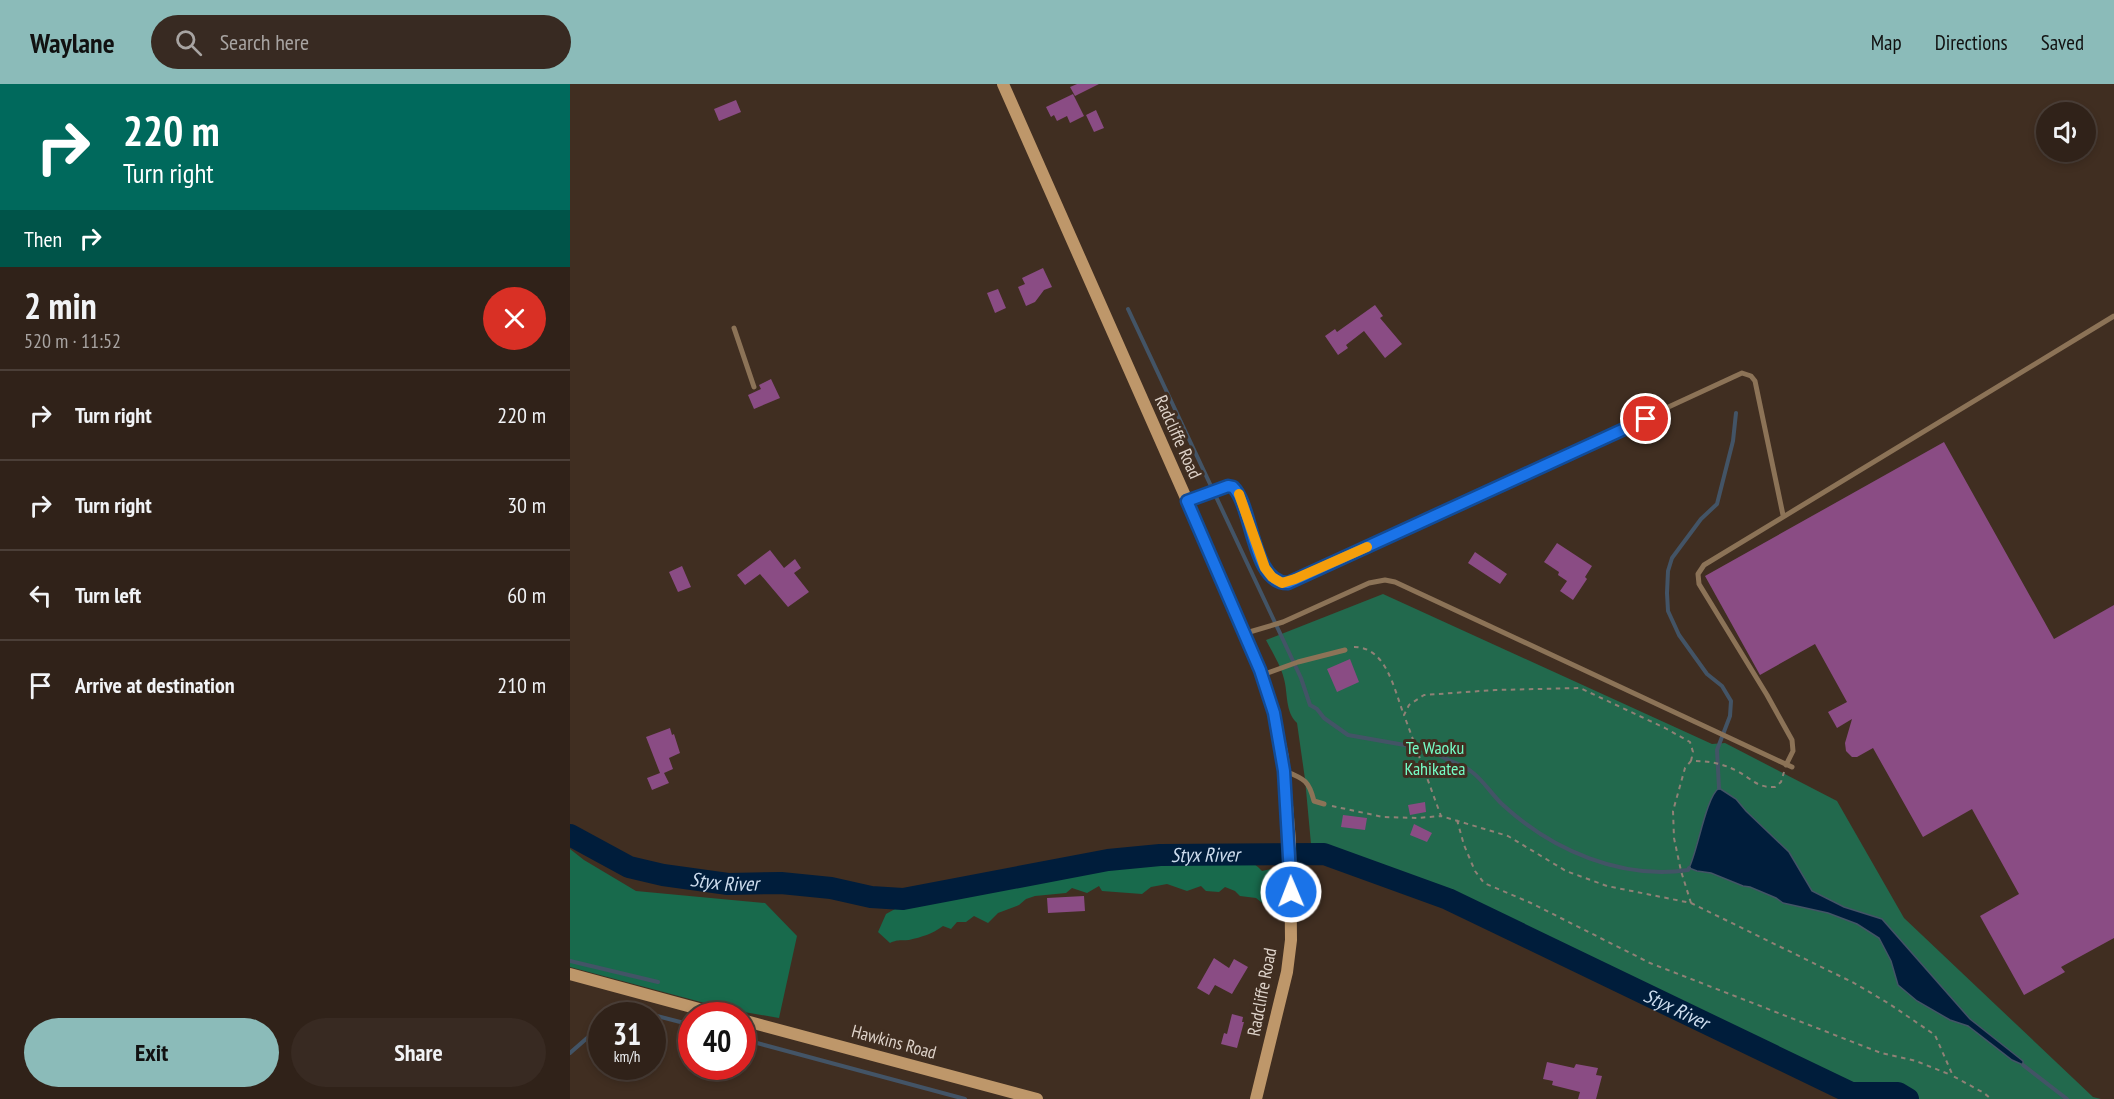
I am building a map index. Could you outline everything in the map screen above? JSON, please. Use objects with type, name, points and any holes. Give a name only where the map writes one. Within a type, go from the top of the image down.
[{"type":"street","name":"Radcliffe Road","points":[[1002,84],[1245,634],[1262,675],[1277,723],[1290,841],[1291,940],[1287,972],[1256,1099]]},
{"type":"street","points":[[570,974],[678,1003]]},
{"type":"street","name":"Hawkins Road","points":[[756,1024],[1037,1099]]},
{"type":"lane","points":[[1245,634],[1283,622],[1369,583],[1385,580],[1395,582],[1789,766],[1793,751],[1792,740],[1767,695],[1705,596],[1699,584],[1698,574],[1704,565],[2114,316]]},
{"type":"lane","points":[[734,327],[754,387]]},
{"type":"lane","points":[[1187,501],[1228,486],[1233,487],[1268,573],[1277,581],[1288,583],[1742,373],[1755,381],[1783,515]]},
{"type":"lane","points":[[1262,675],[1346,650]]},
{"type":"lane","points":[[1284,771],[1304,778],[1311,788],[1314,801],[1324,804]]},
{"type":"path","points":[[1346,650],[1366,647],[1383,661],[1441,816]]},
{"type":"path","points":[[1404,715],[1409,705],[1424,695],[1495,690],[1580,688],[1690,742],[1693,752],[1691,761],[1685,768],[1673,811],[1674,838],[1691,903]]},
{"type":"path","points":[[1691,761],[1717,762],[1737,771],[1763,788],[1775,787],[1781,782],[1789,766]]},
{"type":"path","points":[[1324,804],[1383,818],[1441,816],[1457,820],[1508,836],[1566,871],[1607,886],[1691,903],[1854,983],[1888,1003],[1935,1035],[1953,1076]]},
{"type":"path","points":[[1457,820],[1471,862],[1484,883],[1650,963],[1881,1053],[1916,1061],[1953,1076],[1991,1099]]},
{"type":"green space","name":"Te Waoku Kahikatea","points":[[1383,594],[1712,744],[1725,743],[1837,801],[1904,918],[2093,1097],[2101,1099],[1883,1099],[1701,1011],[1311,844],[1297,723],[1290,713],[1281,669],[1266,640]]},
{"type":"green space","points":[[570,849],[636,891],[765,903],[797,936],[779,1018],[756,1014],[756,1002],[701,1002],[570,967]]},
{"type":"green space","points":[[1199,850],[1219,859],[1250,862],[1262,871],[1280,867],[1284,873],[1274,907],[1266,906],[1256,898],[1240,896],[1225,887],[1219,892],[1206,891],[1201,886],[1187,891],[1167,884],[1151,887],[1142,894],[1102,891],[1099,886],[1087,893],[1072,888],[1066,893],[1035,896],[998,913],[988,923],[974,916],[966,922],[957,922],[951,929],[943,926],[927,935],[909,940],[890,943],[878,932],[886,914],[904,904],[914,893],[922,890],[937,898],[941,896],[944,883],[970,876],[975,883],[983,880],[1002,886],[1074,876],[1083,866],[1097,862],[1112,864],[1120,858],[1142,851],[1161,862],[1178,851]]},
{"type":"water","points":[[1719,788],[1736,799],[1789,852],[1812,891],[1844,907],[1882,919],[1970,1019],[2023,1061],[2023,1065],[2012,1060],[1968,1026],[1950,1020],[1917,1001],[1898,985],[1891,961],[1879,938],[1857,924],[1828,913],[1783,903],[1750,887],[1689,868],[1710,802]]},
{"type":"building","points":[[1077,84],[1099,84],[1075,96],[1070,87]]},
{"type":"building","points":[[1073,94],[1084,116],[1070,123],[1067,116],[1057,121],[1054,115],[1051,117],[1046,107]]},
{"type":"building","points":[[736,100],[741,112],[719,121],[714,109]]},
{"type":"building","points":[[1096,110],[1104,128],[1094,132],[1086,115]]},
{"type":"building","points":[[1043,268],[1052,287],[1044,290],[1035,302],[1026,306],[1018,287],[1025,284],[1022,278]]},
{"type":"building","points":[[998,289],[1006,308],[995,313],[987,293]]},
{"type":"building","points":[[1375,305],[1383,316],[1380,318],[1402,344],[1385,358],[1364,331],[1346,345],[1348,348],[1338,355],[1325,336],[1335,329],[1337,332]]},
{"type":"building","points":[[771,379],[780,398],[754,409],[748,395],[761,389],[759,385]]},
{"type":"building","points":[[1944,442],[2054,639],[2114,605],[2114,938],[2061,967],[2065,972],[2024,995],[1980,916],[2019,894],[1972,809],[1923,837],[1873,748],[1857,757],[1852,757],[1846,751],[1845,743],[1852,719],[1837,728],[1828,712],[1847,702],[1815,644],[1760,675],[1705,576]]},
{"type":"building","points":[[1557,543],[1592,566],[1585,577],[1587,579],[1573,600],[1560,591],[1567,581],[1558,575],[1559,572],[1544,562]]},
{"type":"building","points":[[770,550],[784,568],[795,559],[801,568],[794,573],[809,592],[788,607],[760,574],[745,585],[737,575]]},
{"type":"building","points":[[1475,552],[1507,574],[1500,584],[1468,563]]},
{"type":"building","points":[[682,566],[691,587],[678,592],[669,572]]},
{"type":"building","points":[[1350,659],[1359,682],[1337,692],[1327,669]]},
{"type":"building","points":[[670,728],[680,753],[669,758],[673,769],[664,773],[669,783],[652,790],[647,778],[660,773],[646,737]]},
{"type":"building","points":[[1425,802],[1426,812],[1410,815],[1408,805]]},
{"type":"building","points":[[1343,815],[1367,818],[1365,830],[1341,827]]},
{"type":"building","points":[[1414,824],[1432,833],[1427,842],[1410,835]]},
{"type":"building","points":[[1084,896],[1085,911],[1048,913],[1047,898]]},
{"type":"building","points":[[1214,958],[1229,968],[1234,959],[1248,967],[1232,994],[1215,985],[1209,995],[1197,988]]},
{"type":"building","points":[[1232,1014],[1243,1017],[1242,1022],[1244,1022],[1237,1048],[1221,1044],[1224,1033],[1227,1034]]},
{"type":"building","points":[[1547,1062],[1574,1068],[1576,1064],[1598,1068],[1596,1075],[1602,1076],[1596,1099],[1578,1099],[1580,1092],[1552,1085],[1553,1081],[1543,1079]]},
{"type":"waterway","points":[[1128,309],[1301,678],[1310,705],[1348,735],[1433,750],[1467,768],[1522,821],[1565,848],[1613,866],[1663,872],[1688,870],[1689,868]]},
{"type":"waterway","points":[[1719,788],[1717,750],[1730,716],[1731,701],[1722,686],[1707,674],[1679,635],[1668,611],[1667,593],[1668,571],[1672,558],[1701,519],[1717,504],[1733,441],[1736,413]]},
{"type":"waterway","name":"Styx River","points":[[570,835],[629,867],[663,875],[728,884],[781,883],[831,888],[871,897],[903,899],[1108,860],[1160,855],[1324,854],[1448,899],[1851,1093],[1898,1093],[1908,1099]]},
{"type":"waterway","points":[[570,961],[658,982]]},
{"type":"waterway","points":[[666,1018],[678,1021]]},
{"type":"waterway","points":[[570,1053],[588,1037]]},
{"type":"waterway","points":[[756,1043],[965,1099]]},
{"type":"waterway","points":[[2023,1065],[2067,1099]]},
{"type":"slow traffic","points":[[1239,494],[1265,568],[1277,581],[1288,583],[1367,547]]},
{"type":"route","points":[[1291,892],[1290,841],[1284,771],[1274,713],[1260,670],[1187,501],[1228,486],[1233,487],[1239,495],[1268,573],[1277,581],[1288,583],[1646,419]]}]
